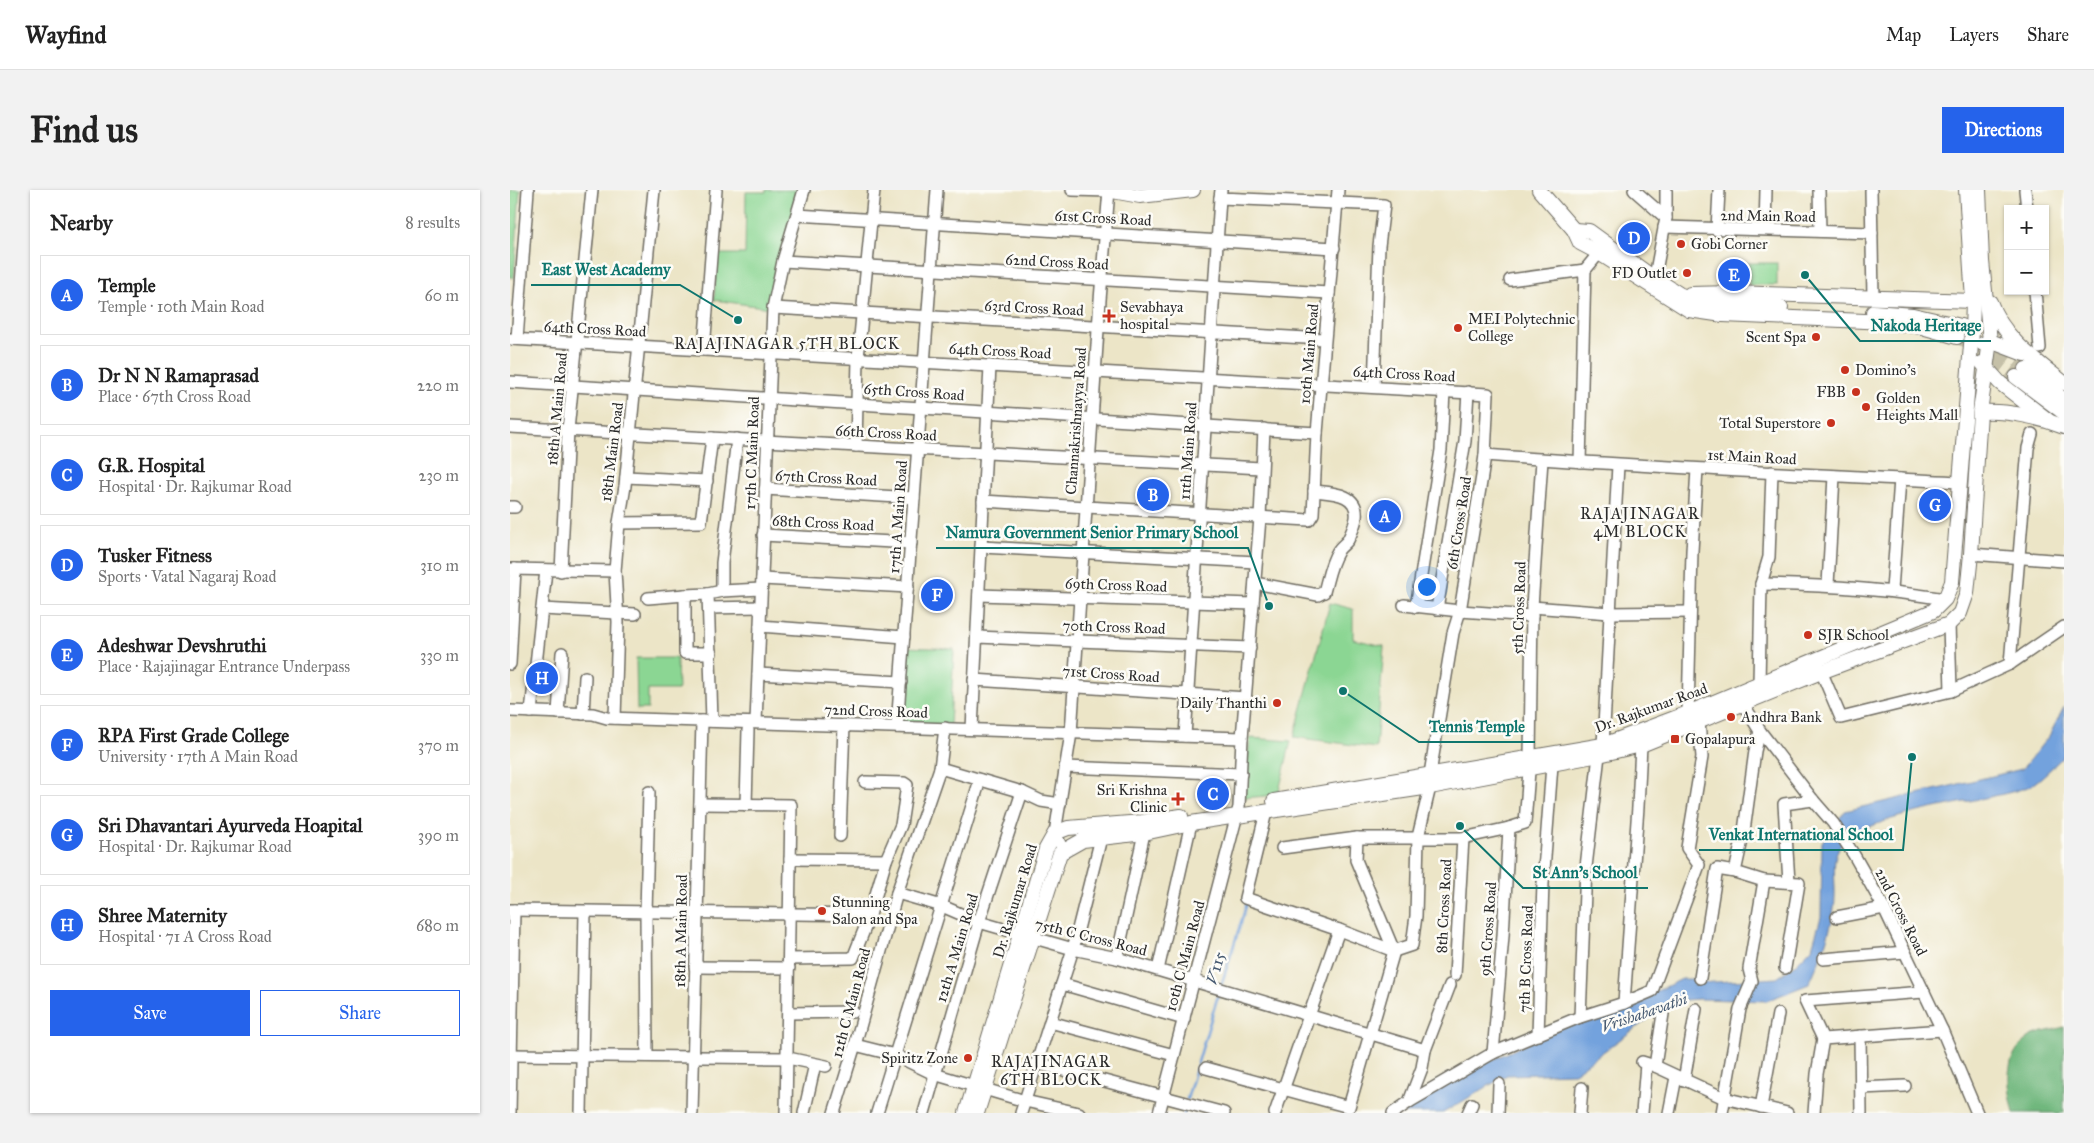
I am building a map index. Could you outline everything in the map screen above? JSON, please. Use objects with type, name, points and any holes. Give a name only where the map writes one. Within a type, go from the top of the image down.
[{"type":"main road","points":[[1108,190],[1140,196],[1193,190]]},
{"type":"main road","points":[[1539,190],[1574,230],[1580,243],[1689,310],[1723,316],[1888,322],[1959,332],[1912,315],[1729,306],[1698,302],[1679,294],[1651,276],[1589,230],[1574,230]]},
{"type":"main road","points":[[1945,599],[1952,582],[1971,350],[1973,301],[1966,190]]},
{"type":"main road","points":[[1948,624],[1960,613],[1965,600],[1971,554],[1980,412],[1990,341],[1979,190]]},
{"type":"main road","points":[[1985,289],[1994,314],[2064,413]]},
{"type":"main road","points":[[1679,294],[1733,293],[1973,301]]},
{"type":"main road","points":[[1971,350],[1990,341]]},
{"type":"main road","points":[[1990,341],[2064,383]]},
{"type":"main road","points":[[1971,350],[2000,383],[2049,421]]},
{"type":"main road","points":[[2028,363],[2064,400]]},
{"type":"main road","points":[[1980,412],[2049,421],[2064,427]]},
{"type":"main road","name":"Dr. Rajkumar Road","points":[[1530,764],[1552,765],[1601,750],[1688,713],[1739,698],[1819,666],[1933,611],[1945,599]]},
{"type":"main road","name":"Dr. Rajkumar Road","points":[[1027,936],[1046,849],[1055,834],[1068,828],[1238,812],[1640,745],[1699,722],[1739,698],[1758,683],[1819,666],[1948,624]]},
{"type":"main road","name":"Dr. Rajkumar Road","points":[[966,1113],[979,1087],[1027,936],[1063,850],[1084,840],[1144,833],[1238,812],[1266,812],[1430,781]]},
{"type":"main road","name":"Dr. Rajkumar Road","points":[[977,1113],[979,1087]]},
{"type":"street","points":[[513,339],[528,190]]},
{"type":"street","name":"18th A Main Road","points":[[562,571],[568,430],[592,190]]},
{"type":"street","name":"18th Main Road","points":[[611,718],[618,614],[615,571],[654,190]]},
{"type":"street","points":[[704,350],[716,190]]},
{"type":"street","name":"17th C Main Road","points":[[746,805],[758,674],[773,308],[783,261],[804,190]]},
{"type":"street","points":[[856,446],[858,358],[874,190]]},
{"type":"street","name":"17th A Main Road","points":[[898,727],[937,190]]},
{"type":"street","points":[[1072,190],[1108,190]]},
{"type":"street","name":"Channakrishnayya Road","points":[[1055,834],[1071,732],[1108,190]]},
{"type":"street","name":"10th Main Road","points":[[1260,518],[1310,520],[1313,514],[1324,339],[1330,294],[1338,190]]},
{"type":"street","points":[[1634,190],[1665,223]]},
{"type":"street","points":[[1651,276],[1656,271],[1665,223],[1666,190]]},
{"type":"street","points":[[1717,230],[1719,190]]},
{"type":"street","points":[[1765,229],[1766,190]]},
{"type":"street","points":[[1819,190],[1820,231]]},
{"type":"street","points":[[1871,190],[1873,297]]},
{"type":"street","points":[[2026,190],[2027,205]]},
{"type":"street","points":[[1221,194],[1310,195],[1337,202],[1384,205],[1380,246],[1374,387]]},
{"type":"street","name":"11th Main Road","points":[[1185,736],[1221,194]]},
{"type":"street","name":"61st Cross Road","points":[[797,215],[1334,248]]},
{"type":"street","name":"2nd Main Road","points":[[1665,223],[1717,230],[1765,229],[1872,233]]},
{"type":"street","points":[[1580,462],[1585,270],[1599,253]]},
{"type":"street","name":"62nd Cross Road","points":[[783,261],[1330,294]]},
{"type":"street","points":[[1510,280],[1585,270]]},
{"type":"street","points":[[2028,363],[2035,295]]},
{"type":"street","name":"63rd Cross Road","points":[[773,308],[1324,339]]},
{"type":"street","name":"64th Cross Road","points":[[513,339],[1488,394]]},
{"type":"street","points":[[972,729],[990,366]]},
{"type":"street","name":"65th Cross Road","points":[[510,382],[1317,433]]},
{"type":"street","points":[[1416,606],[1441,450],[1444,391]]},
{"type":"street","points":[[1437,609],[1465,441],[1468,392]]},
{"type":"street","name":"6th Cross Road","points":[[1430,781],[1453,633],[1460,611],[1473,537],[1485,455],[1488,394]]},
{"type":"street","name":"66th Cross Road","points":[[510,427],[1261,468]]},
{"type":"street","name":"10th C Main Road","points":[[1158,1113],[1238,812],[1242,738],[1260,518],[1264,429]]},
{"type":"street","points":[[2010,664],[2028,448],[2032,434]]},
{"type":"street","points":[[619,523],[701,522],[712,438]]},
{"type":"street","points":[[722,591],[722,563],[737,439]]},
{"type":"street","name":"1st Main Road","points":[[1485,455],[1618,465],[1960,482]]},
{"type":"street","name":"5th Cross Road","points":[[1530,764],[1532,611],[1542,460]]},
{"type":"street","points":[[1580,1017],[1586,867],[1601,750],[1618,465]]},
{"type":"street","points":[[1688,713],[1692,551],[1697,469]]},
{"type":"street","points":[[1758,683],[1761,584],[1769,556],[1772,472]]},
{"type":"street","points":[[1460,473],[1482,476]]},
{"type":"street","points":[[1828,585],[1834,476]]},
{"type":"street","points":[[626,477],[707,481]]},
{"type":"street","points":[[1892,590],[1900,479]]},
{"type":"street","name":"67th Cross Road","points":[[765,489],[914,498]]},
{"type":"street","points":[[1255,583],[1318,595],[1324,592],[1338,550],[1348,540],[1357,510],[1354,502],[1348,498],[1337,494],[1314,491]]},
{"type":"street","points":[[984,502],[1260,518]]},
{"type":"street","points":[[1450,533],[1473,537]]},
{"type":"street","name":"68th Cross Road","points":[[764,534],[911,543]]},
{"type":"street","points":[[981,547],[1256,562]]},
{"type":"street","points":[[1971,554],[2064,561]]},
{"type":"street","points":[[510,664],[512,569],[615,571]]},
{"type":"street","points":[[531,712],[546,570]]},
{"type":"street","points":[[648,598],[708,594],[761,584],[908,587]]},
{"type":"street","points":[[1761,584],[1828,585],[1892,590],[1945,599]]},
{"type":"street","name":"18th A Main Road","points":[[692,1113],[701,750],[707,721],[711,653],[708,594]]},
{"type":"street","points":[[685,595],[685,653],[711,653]]},
{"type":"street","name":"69th Cross Road","points":[[979,595],[1253,604]]},
{"type":"street","points":[[1404,605],[1460,611],[1690,612]]},
{"type":"street","points":[[709,608],[760,607]]},
{"type":"street","points":[[542,609],[635,614]]},
{"type":"street","points":[[1948,624],[1951,691]]},
{"type":"street","points":[[760,626],[904,636]]},
{"type":"street","points":[[1819,666],[1841,718],[1951,691],[2010,664],[2064,627]]},
{"type":"street","name":"70th Cross Road","points":[[977,637],[1250,648]]},
{"type":"street","points":[[558,713],[562,652]]},
{"type":"street","points":[[758,674],[901,682]]},
{"type":"street","points":[[510,718],[589,717],[585,677]]},
{"type":"street","name":"71st Cross Road","points":[[974,680],[1246,698]]},
{"type":"street","name":"2nd Cross Road","points":[[1739,698],[1760,731],[1833,823],[1854,855],[1884,908],[1942,1030],[1977,1113]]},
{"type":"street","name":"72nd Cross Road","points":[[510,711],[558,713],[589,717],[707,721],[752,726],[844,725],[1242,738]]},
{"type":"street","points":[[1393,1113],[1493,1053],[1580,1017],[1624,1003],[1652,991],[1699,865],[1687,848],[1702,758],[1699,722]]},
{"type":"street","points":[[840,836],[844,725]]},
{"type":"street","name":"12th C Main Road","points":[[834,1113],[897,893],[940,768],[945,728]]},
{"type":"street","points":[[1735,872],[1744,831],[1754,751],[1760,731]]},
{"type":"street","points":[[1624,1003],[1638,807],[1640,745]]},
{"type":"street","points":[[1282,848],[1357,838],[1463,838],[1525,823],[1530,764]]},
{"type":"street","name":"7th B Cross Road","points":[[1538,1035],[1543,884],[1552,765]]},
{"type":"street","points":[[1066,767],[1241,774]]},
{"type":"street","points":[[940,768],[1022,792],[1041,801],[1060,804]]},
{"type":"street","points":[[877,1113],[980,780]]},
{"type":"street","points":[[1266,812],[1249,899],[1394,951],[1412,945],[1416,916],[1418,837],[1430,781]]},
{"type":"street","points":[[695,967],[853,958],[870,915],[886,860],[901,826],[907,785],[904,783],[865,782]]},
{"type":"street","points":[[647,1056],[646,913],[649,792]]},
{"type":"street","name":"12th A Main Road","points":[[924,1113],[979,922],[1022,792]]},
{"type":"street","points":[[1789,882],[1784,804],[1813,800]]},
{"type":"street","points":[[700,804],[791,805],[786,1113]]},
{"type":"street","points":[[1158,970],[1191,823]]},
{"type":"street","name":"9th Cross Road","points":[[1493,1053],[1503,936],[1509,828]]},
{"type":"street","points":[[1117,958],[1144,833]]},
{"type":"street","points":[[1055,834],[1063,850]]},
{"type":"street","points":[[1021,1113],[1073,949],[1101,838]]},
{"type":"street","points":[[1206,1068],[1349,1107],[1372,1033],[1394,951],[1356,860],[1357,838]]},
{"type":"street","name":"8th Cross Road","points":[[1409,1102],[1422,1068],[1425,1050],[1453,980],[1463,838]]},
{"type":"street","points":[[790,858],[886,860]]},
{"type":"street","points":[[1700,978],[1717,869],[1735,872],[1764,881],[1798,884],[1784,968]]},
{"type":"street","points":[[1722,1113],[1740,1010],[1752,981],[1749,969],[1764,881]]},
{"type":"street","name":"75th C Cross Road","points":[[897,893],[942,906],[979,922],[1073,949],[1117,958],[1194,980],[1425,1050]]},
{"type":"street","points":[[1837,917],[1884,908]]},
{"type":"street","points":[[510,1113],[512,910],[870,915]]},
{"type":"street","points":[[581,1113],[586,912]]},
{"type":"street","points":[[1275,1113],[1308,1014],[1339,930]]},
{"type":"street","points":[[1822,959],[1904,952]]},
{"type":"street","points":[[1062,984],[1184,1019]]},
{"type":"street","points":[[1814,1113],[1817,1074],[1823,1039],[1805,1001],[1924,992]]},
{"type":"street","points":[[1669,1113],[1680,1079],[1696,1009]]},
{"type":"street","points":[[789,1013],[853,1012]]},
{"type":"street","points":[[1642,1113],[1647,1064],[1662,1014]]},
{"type":"street","points":[[1761,1107],[1778,1014]]},
{"type":"street","points":[[1050,1022],[1174,1055]]},
{"type":"street","points":[[1823,1039],[1942,1030]]},
{"type":"street","points":[[1860,1036],[1861,1113]]},
{"type":"street","points":[[855,1045],[895,1055],[934,1074],[1079,1113]]},
{"type":"street","points":[[511,1055],[788,1058],[820,1065],[804,1113]]},
{"type":"street","points":[[1037,1063],[1219,1112]]},
{"type":"street","points":[[1647,1064],[1724,1098],[1787,1113]]},
{"type":"street","points":[[1498,1113],[1499,1084]]},
{"type":"street","points":[[1861,1088],[1905,1086]]},
{"type":"street","points":[[1580,1113],[1582,1088]]},
{"type":"green space","points":[[510,190],[520,190],[514,278],[510,277]]},
{"type":"green space","points":[[766,190],[803,190],[770,308],[714,300],[717,254],[745,254],[746,192],[766,192]]},
{"type":"green space","points":[[1749,263],[1777,263],[1777,285],[1749,285]]},
{"type":"green space","points":[[1330,603],[1353,609],[1353,639],[1384,646],[1376,748],[1294,737]]},
{"type":"green space","points":[[906,647],[954,649],[950,726],[902,724]]},
{"type":"green space","points":[[636,658],[677,658],[678,690],[648,690],[648,709],[637,709]]},
{"type":"green space","points":[[1250,738],[1291,741],[1278,795],[1243,798]]},
{"type":"green space","points":[[2064,1027],[2064,1113],[2014,1113],[2009,1071],[2015,1053],[2021,1044],[2033,1035]]},
{"type":"water","name":"Vrishabavathi","points":[[2064,707],[2064,753],[2061,759],[2034,783],[2025,788],[2006,793],[1898,817],[1853,836],[1839,848],[1835,863],[1835,902],[1831,926],[1809,984],[1766,1001],[1699,999],[1673,1001],[1574,1073],[1507,1075],[1443,1113],[1404,1113],[1452,1079],[1560,1028],[1634,1002],[1682,979],[1694,979],[1699,983],[1777,978],[1795,965],[1812,948],[1821,917],[1822,842],[1845,811],[2022,769],[2049,736]]},
{"type":"waterway","name":"V115","points":[[1221,986],[1247,903]]},
{"type":"waterway","name":"V115","points":[[1187,1099],[1219,992]]},
{"type":"waterway","name":"V115","points":[[1184,1113],[1185,1107]]},
{"type":"tunnel","points":[[1964,327],[1974,331],[2026,369]]},
{"type":"tunnel","points":[[1957,337],[1970,342],[2016,377]]},
{"type":"place","name":"Tusker Fitness","points":[[1634,238]]},
{"type":"place","name":"Gobi Corner","points":[[1681,244]]},
{"type":"place","name":"FD Outlet","points":[[1687,273]]},
{"type":"place","name":"Adeshwar Devshruthi","points":[[1734,275]]},
{"type":"place","name":"Nakoda Heritage","points":[[1805,275]]},
{"type":"place","name":"Sevabhaya hospital","points":[[1109,316]]},
{"type":"place","name":"East West Academy","points":[[738,320]]},
{"type":"place","name":"MEI Polytechnic College","points":[[1458,328]]},
{"type":"place","name":"Scent Spa","points":[[1816,337]]},
{"type":"place","name":"Domino's","points":[[1845,370]]},
{"type":"place","name":"FBB","points":[[1856,392]]},
{"type":"place","name":"Golden Heights Mall","points":[[1866,407]]},
{"type":"place","name":"Total Superstore","points":[[1831,423]]},
{"type":"place","name":"Dr N N Ramaprasad","points":[[1153,495]]},
{"type":"place","name":"Sri Dhavantari Ayurveda Hoapital","points":[[1935,505]]},
{"type":"place","name":"Temple","points":[[1385,516]]},
{"type":"place","name":"RPA First Grade College","points":[[937,595]]},
{"type":"place","name":"Namura Government Senior Primary School","points":[[1269,606]]},
{"type":"place","name":"SJR School","points":[[1808,635]]},
{"type":"place","name":"Shree Maternity","points":[[542,678]]},
{"type":"place","name":"Tennis Temple","points":[[1343,691]]},
{"type":"place","name":"Daily Thanthi","points":[[1277,703]]},
{"type":"place","name":"Andhra Bank","points":[[1731,717]]},
{"type":"place","name":"Gopalapura","points":[[1675,739]]},
{"type":"place","name":"Venkat International School","points":[[1912,757]]},
{"type":"place","name":"G.R. Hospital","points":[[1213,794]]},
{"type":"place","name":"Sri Krishna Clinic","points":[[1178,799]]},
{"type":"place","name":"St Ann's School","points":[[1460,826]]},
{"type":"place","name":"Stunning Salon and Spa","points":[[822,911]]},
{"type":"place","name":"Spiritz Zone","points":[[968,1058]]},
{"type":"district","name":"RAJAJINAGAR 5TH BLOCK","points":[[787,343]]},
{"type":"district","name":"RAJAJINAGAR 4M BLOCK","points":[[1640,522]]},
{"type":"district","name":"RAJAJINAGAR 6TH BLOCK","points":[[1051,1070]]}]
